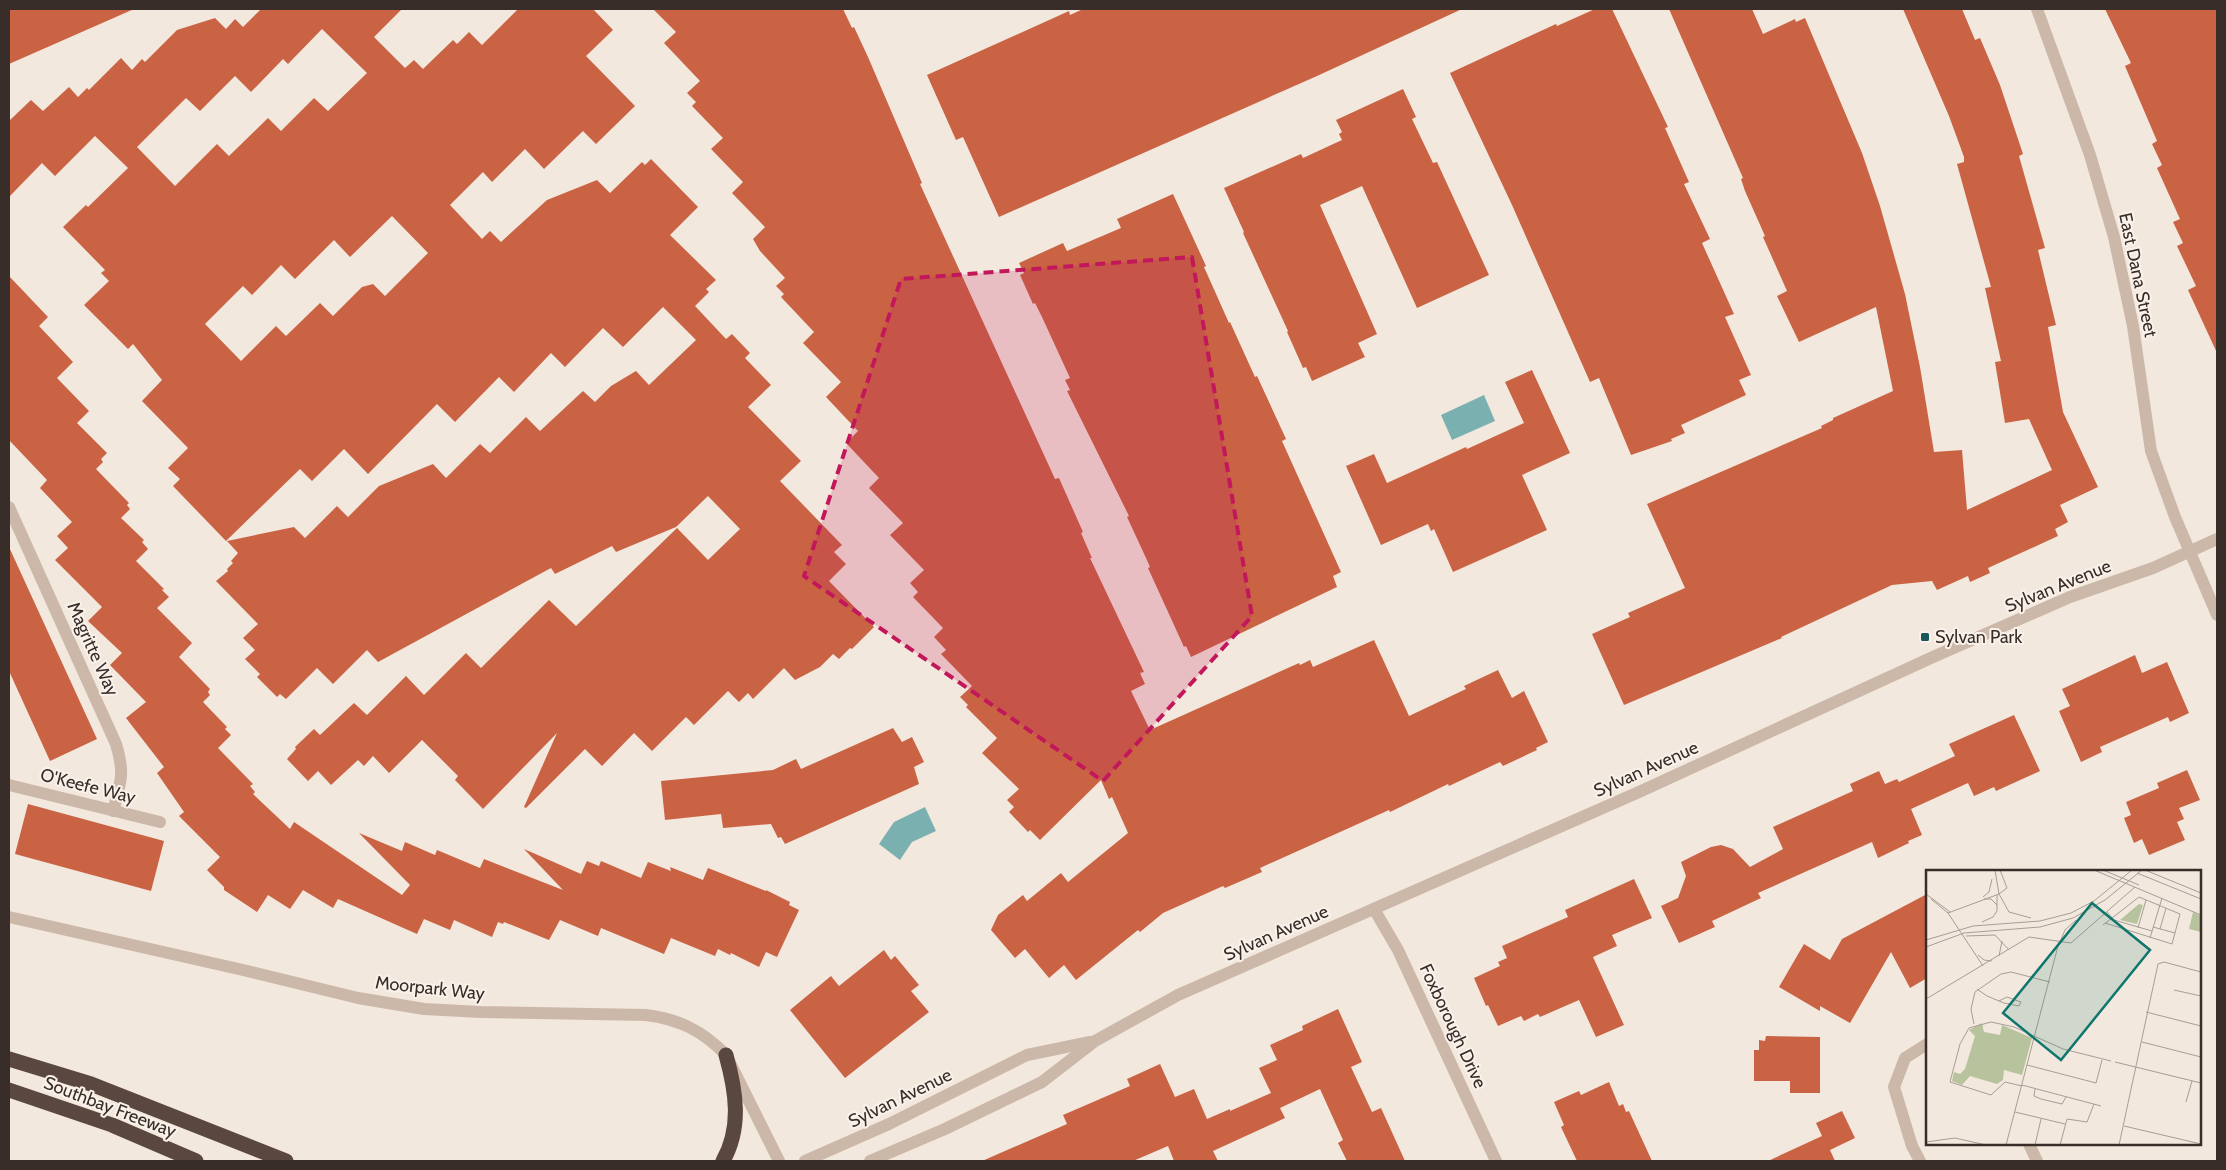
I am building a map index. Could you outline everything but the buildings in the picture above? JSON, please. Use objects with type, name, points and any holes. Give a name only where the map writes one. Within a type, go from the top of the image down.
[{"type":"highway","points":[[723,1161],[730,1148],[735,1131],[736,1113],[734,1086],[726,1055]]},
{"type":"highway","points":[[9,1060],[92,1084],[286,1161]]},
{"type":"highway","name":"Southbay Freeway","points":[[9,1090],[112,1125],[196,1161]]},
{"type":"street","name":"East Dana Street","points":[[2038,9],[2090,154],[2109,218],[2133,326],[2151,451],[2159,476],[2217,615]]},
{"type":"street","name":"Magritte Way","points":[[9,507],[116,744],[123,766],[114,811]]},
{"type":"street","name":"Sylvan Avenue","points":[[870,1161],[945,1129],[1042,1082],[1095,1041],[1178,996],[2024,618],[2070,598],[2153,568],[2217,539]]},
{"type":"street","name":"O'Keefe Way","points":[[9,785],[160,822]]},
{"type":"street","name":"Foxborough Drive","points":[[1374,908],[1398,950],[1496,1161]]},
{"type":"street","name":"Moorpark Way","points":[[9,917],[358,998],[424,1009],[661,1017],[690,1026],[716,1044],[726,1055],[779,1161]]},
{"type":"street","name":"Sylvan Avenue","points":[[805,1161],[888,1124],[1027,1055],[1095,1041]]},
{"type":"street","points":[[1920,1161],[1912,1146],[1894,1087],[1905,1058],[1926,1045]]},
{"type":"street","points":[[2029,1145],[2037,1161]]},
{"type":"highlighted area","points":[[1192,257],[1252,616],[1103,781],[804,576],[901,279]]},
{"type":"water","points":[[1484,395],[1495,421],[1452,440],[1441,415]]},
{"type":"water","points":[[925,807],[936,831],[912,842],[900,860],[879,844],[894,822]]},
{"type":"place","name":"Sylvan Park","points":[[1925,637]]}]
